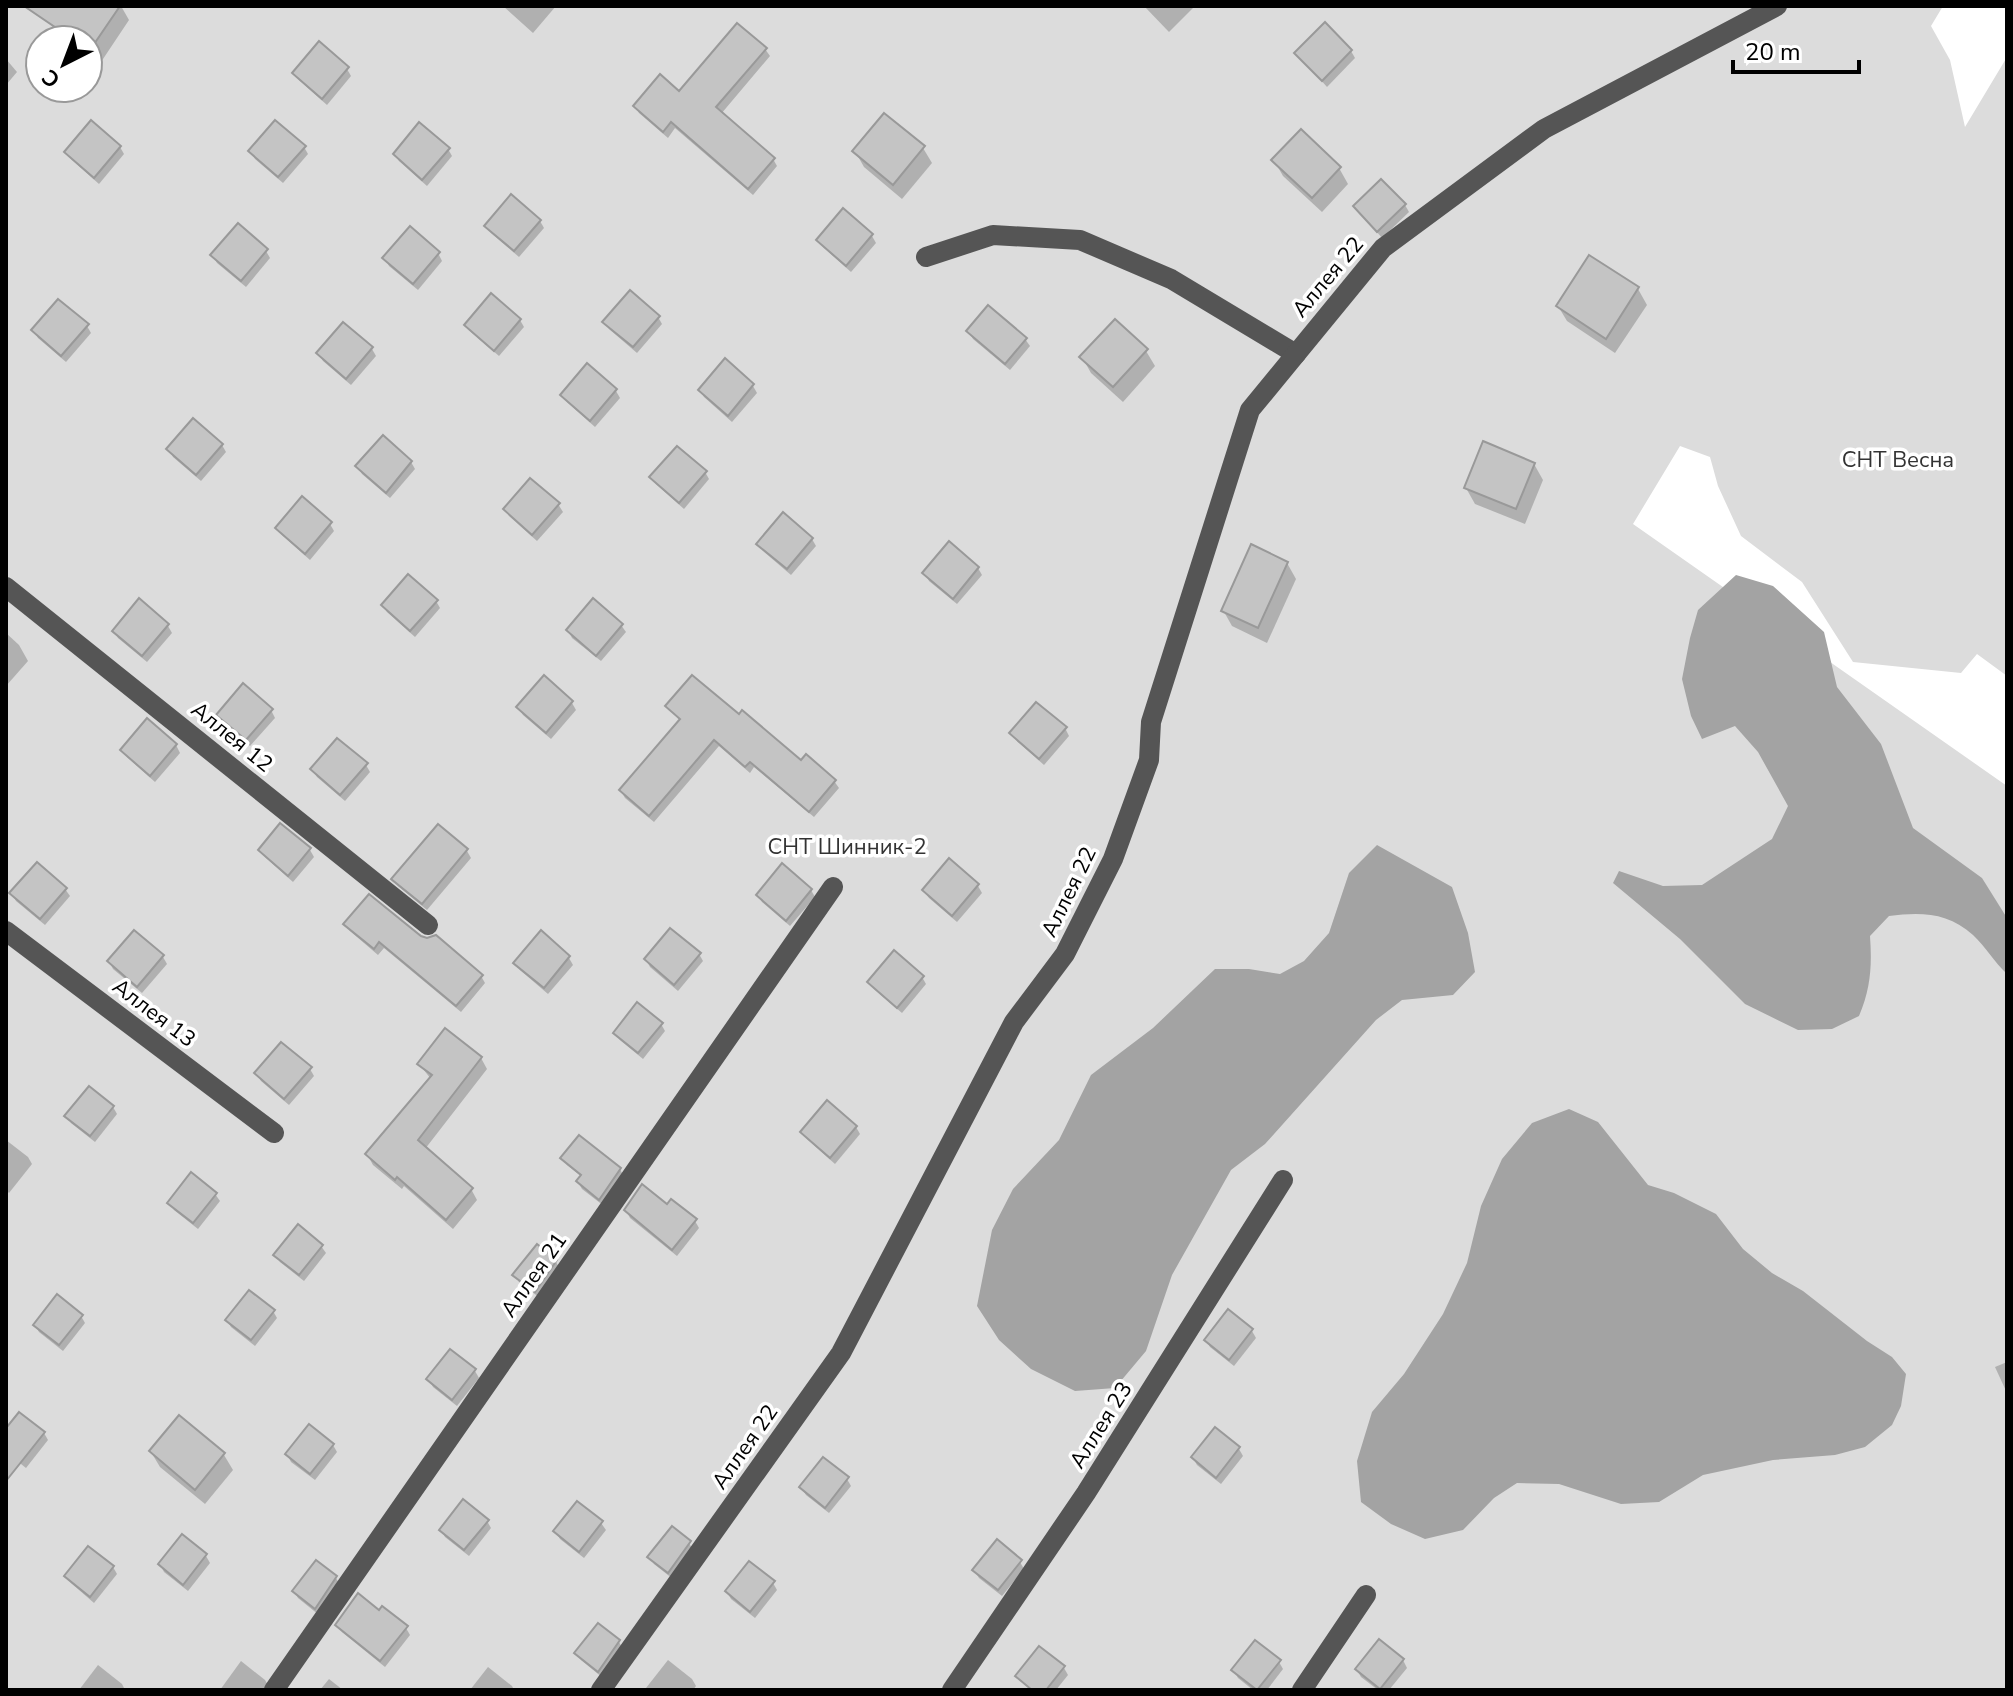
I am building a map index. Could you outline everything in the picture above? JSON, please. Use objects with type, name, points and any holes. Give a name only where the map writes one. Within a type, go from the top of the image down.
[{"type":"lane","name":"Аллея 22","points":[[601,1690],[841,1353],[1014,1022],[1065,954],[1113,859],[1149,760],[1151,722],[1250,410],[1383,248],[1544,129],[1777,6]]},
{"type":"lane","points":[[926,257],[993,235],[1080,240],[1171,279],[1296,354]]},
{"type":"lane","name":"Аллея 12","points":[[6,587],[428,925]]},
{"type":"lane","name":"Аллея 21","points":[[274,1690],[833,887]]},
{"type":"lane","name":"Аллея 13","points":[[6,931],[274,1133]]},
{"type":"lane","name":"Аллея 23","points":[[952,1690],[1086,1493],[1283,1180]]},
{"type":"lane","points":[[1302,1690],[1366,1595]]},
{"type":"green space","name":"СНТ Шинник-2","points":[[6,6],[1943,6],[1931,26],[1950,60],[1965,127],[2007,57],[2007,676],[1977,654],[1961,673],[1853,662],[1802,582],[1741,536],[1718,486],[1710,457],[1680,446],[1633,524],[2007,786],[2007,1690],[6,1690]]},
{"type":"shaded area","points":[[1736,575],[1773,586],[1824,632],[1837,687],[1881,744],[1913,828],[1982,878],[2007,918],[2007,974],[1973,935],[1954,922],[1923,914],[1889,916],[1870,936],[1870,976],[1859,1016],[1832,1029],[1798,1030],[1745,1004],[1680,939],[1613,883],[1619,871],[1663,886],[1702,885],[1772,839],[1788,806],[1758,752],[1735,726],[1702,739],[1691,716],[1682,679],[1698,610]]},
{"type":"shaded area","points":[[1377,845],[1452,887],[1468,933],[1475,972],[1453,995],[1402,1000],[1376,1020],[1265,1144],[1231,1170],[1172,1275],[1146,1351],[1115,1388],[1075,1391],[1031,1369],[999,1340],[977,1306],[992,1230],[1013,1189],[1059,1140],[1091,1075],[1153,1028],[1215,969],[1249,969],[1280,974],[1304,961],[1329,933],[1349,873]]},
{"type":"shaded area","points":[[1569,1109],[1598,1122],[1648,1185],[1674,1193],[1716,1214],[1743,1249],[1772,1273],[1803,1291],[1892,1357],[1906,1374],[1901,1406],[1892,1425],[1865,1447],[1835,1455],[1773,1460],[1703,1475],[1659,1502],[1621,1504],[1559,1484],[1517,1483],[1494,1498],[1463,1530],[1425,1539],[1391,1524],[1361,1502],[1357,1461],[1372,1412],[1404,1374],[1443,1314],[1467,1263],[1481,1206],[1502,1159],[1532,1123]]},
{"type":"building","points":[[24,6],[120,6],[104,29],[104,24],[50,24]]},
{"type":"building","points":[[1325,22],[1352,50],[1322,81],[1294,53]]},
{"type":"building","points":[[737,23],[767,48],[716,107],[775,158],[748,189],[671,122],[663,132],[633,106],[660,74],[679,91]]},
{"type":"building","points":[[319,41],[349,67],[322,99],[292,73]]},
{"type":"building","points":[[884,113],[925,146],[893,185],[852,151]]},
{"type":"building","points":[[91,120],[121,146],[94,178],[64,152]]},
{"type":"building","points":[[275,120],[306,146],[278,177],[248,151]]},
{"type":"building","points":[[419,122],[450,148],[422,180],[393,154]]},
{"type":"building","points":[[1301,129],[1341,167],[1312,198],[1271,160]]},
{"type":"building","points":[[1381,179],[1406,204],[1377,232],[1353,206]]},
{"type":"building","points":[[511,194],[541,220],[514,251],[484,226]]},
{"type":"building","points":[[843,208],[873,234],[846,266],[816,240]]},
{"type":"building","points":[[238,223],[268,249],[241,281],[210,255]]},
{"type":"building","points":[[410,226],[440,252],[413,284],[382,258]]},
{"type":"building","points":[[1589,255],[1639,287],[1606,339],[1556,306]]},
{"type":"building","points":[[630,290],[660,316],[633,347],[602,322]]},
{"type":"building","points":[[491,293],[521,319],[494,351],[464,325]]},
{"type":"building","points":[[58,299],[89,324],[61,356],[31,330]]},
{"type":"building","points":[[988,305],[1027,338],[1005,364],[966,331]]},
{"type":"building","points":[[1115,319],[1148,349],[1113,387],[1079,357]]},
{"type":"building","points":[[343,322],[373,347],[346,379],[316,353]]},
{"type":"building","points":[[725,358],[754,384],[728,416],[698,390]]},
{"type":"building","points":[[587,363],[617,389],[590,421],[560,395]]},
{"type":"building","points":[[193,418],[223,444],[196,475],[166,449]]},
{"type":"building","points":[[383,435],[412,461],[386,493],[355,466]]},
{"type":"building","points":[[1483,441],[1535,463],[1516,509],[1464,488]]},
{"type":"building","points":[[677,446],[707,471],[679,503],[649,477]]},
{"type":"building","points":[[530,478],[560,503],[532,535],[503,509]]},
{"type":"building","points":[[302,496],[332,522],[305,554],[275,528]]},
{"type":"building","points":[[783,512],[813,538],[787,569],[756,544]]},
{"type":"building","points":[[949,541],[979,567],[953,599],[922,573]]},
{"type":"building","points":[[1251,544],[1288,562],[1258,628],[1221,611]]},
{"type":"building","points":[[408,574],[438,600],[410,631],[381,605]]},
{"type":"building","points":[[139,598],[169,624],[142,656],[112,631]]},
{"type":"building","points":[[593,598],[623,624],[596,656],[566,630]]},
{"type":"building","points":[[544,675],[573,701],[546,733],[516,707]]},
{"type":"building","points":[[692,675],[739,714],[742,710],[801,760],[806,754],[836,780],[809,812],[750,762],[745,767],[714,740],[649,816],[619,790],[680,719],[665,706]]},
{"type":"building","points":[[243,683],[273,709],[246,740],[216,715]]},
{"type":"building","points":[[1036,702],[1067,727],[1039,759],[1009,733]]},
{"type":"building","points":[[147,718],[177,744],[150,776],[120,750]]},
{"type":"building","points":[[337,738],[368,763],[340,795],[310,769]]},
{"type":"building","points":[[280,823],[311,848],[288,876],[258,850]]},
{"type":"building","points":[[438,824],[468,849],[422,904],[391,879]]},
{"type":"building","points":[[949,858],[979,884],[952,916],[922,890]]},
{"type":"building","points":[[37,862],[67,888],[40,919],[9,893]]},
{"type":"building","points":[[782,863],[812,889],[786,921],[756,895]]},
{"type":"building","points":[[369,894],[421,936],[436,935],[483,975],[456,1006],[379,942],[374,949],[343,924]]},
{"type":"building","points":[[670,928],[701,953],[674,985],[644,959]]},
{"type":"building","points":[[134,930],[164,955],[137,987],[107,961]]},
{"type":"building","points":[[541,930],[570,956],[544,988],[513,963]]},
{"type":"building","points":[[894,950],[924,976],[897,1008],[867,982]]},
{"type":"building","points":[[637,1002],[663,1023],[638,1053],[613,1033]]},
{"type":"building","points":[[445,1028],[482,1057],[418,1140],[473,1188],[446,1220],[365,1154],[432,1075],[417,1064]]},
{"type":"building","points":[[281,1042],[312,1067],[284,1099],[254,1073]]},
{"type":"building","points":[[89,1086],[114,1106],[90,1136],[64,1116]]},
{"type":"building","points":[[827,1100],[857,1126],[830,1158],[800,1132]]},
{"type":"building","points":[[579,1135],[621,1168],[599,1200],[576,1181],[581,1175],[560,1158]]},
{"type":"building","points":[[191,1172],[217,1193],[193,1223],[167,1203]]},
{"type":"building","points":[[642,1184],[667,1204],[671,1199],[697,1219],[672,1250],[624,1210]]},
{"type":"building","points":[[298,1224],[323,1245],[299,1275],[273,1255]]},
{"type":"building","points":[[537,1244],[557,1260],[535,1292],[512,1275]]},
{"type":"building","points":[[249,1290],[275,1310],[251,1340],[225,1320]]},
{"type":"building","points":[[57,1294],[83,1315],[59,1345],[33,1325]]},
{"type":"building","points":[[1228,1309],[1253,1329],[1229,1360],[1204,1340]]},
{"type":"building","points":[[450,1349],[476,1369],[452,1400],[426,1379]]},
{"type":"building","points":[[19,1412],[45,1432],[6,1481],[6,1428]]},
{"type":"building","points":[[179,1415],[225,1453],[195,1490],[149,1451]]},
{"type":"building","points":[[309,1424],[334,1444],[310,1474],[285,1454]]},
{"type":"building","points":[[1215,1427],[1240,1447],[1216,1478],[1191,1457]]},
{"type":"building","points":[[823,1457],[849,1477],[825,1508],[799,1487]]},
{"type":"building","points":[[463,1499],[489,1520],[464,1550],[439,1530]]},
{"type":"building","points":[[577,1501],[603,1521],[579,1552],[553,1531]]},
{"type":"building","points":[[672,1526],[691,1541],[668,1573],[647,1557]]},
{"type":"building","points":[[182,1534],[207,1554],[183,1585],[158,1564]]},
{"type":"building","points":[[997,1539],[1022,1560],[998,1590],[972,1570]]},
{"type":"building","points":[[88,1546],[114,1566],[90,1597],[64,1576]]},
{"type":"building","points":[[316,1560],[337,1576],[315,1609],[292,1591]]},
{"type":"building","points":[[749,1561],[775,1581],[750,1612],[725,1591]]},
{"type":"building","points":[[358,1593],[379,1610],[382,1606],[408,1626],[380,1661],[335,1625]]},
{"type":"building","points":[[598,1623],[620,1640],[598,1672],[574,1653]]},
{"type":"building","points":[[1379,1639],[1404,1659],[1380,1689],[1355,1669]]},
{"type":"building","points":[[1255,1640],[1281,1660],[1257,1690],[1231,1670]]},
{"type":"building","points":[[1039,1646],[1065,1666],[1046,1690],[1032,1690],[1015,1676]]},
{"type":"park label","name":"СНТ Весна","points":[[1898,460]]}]
